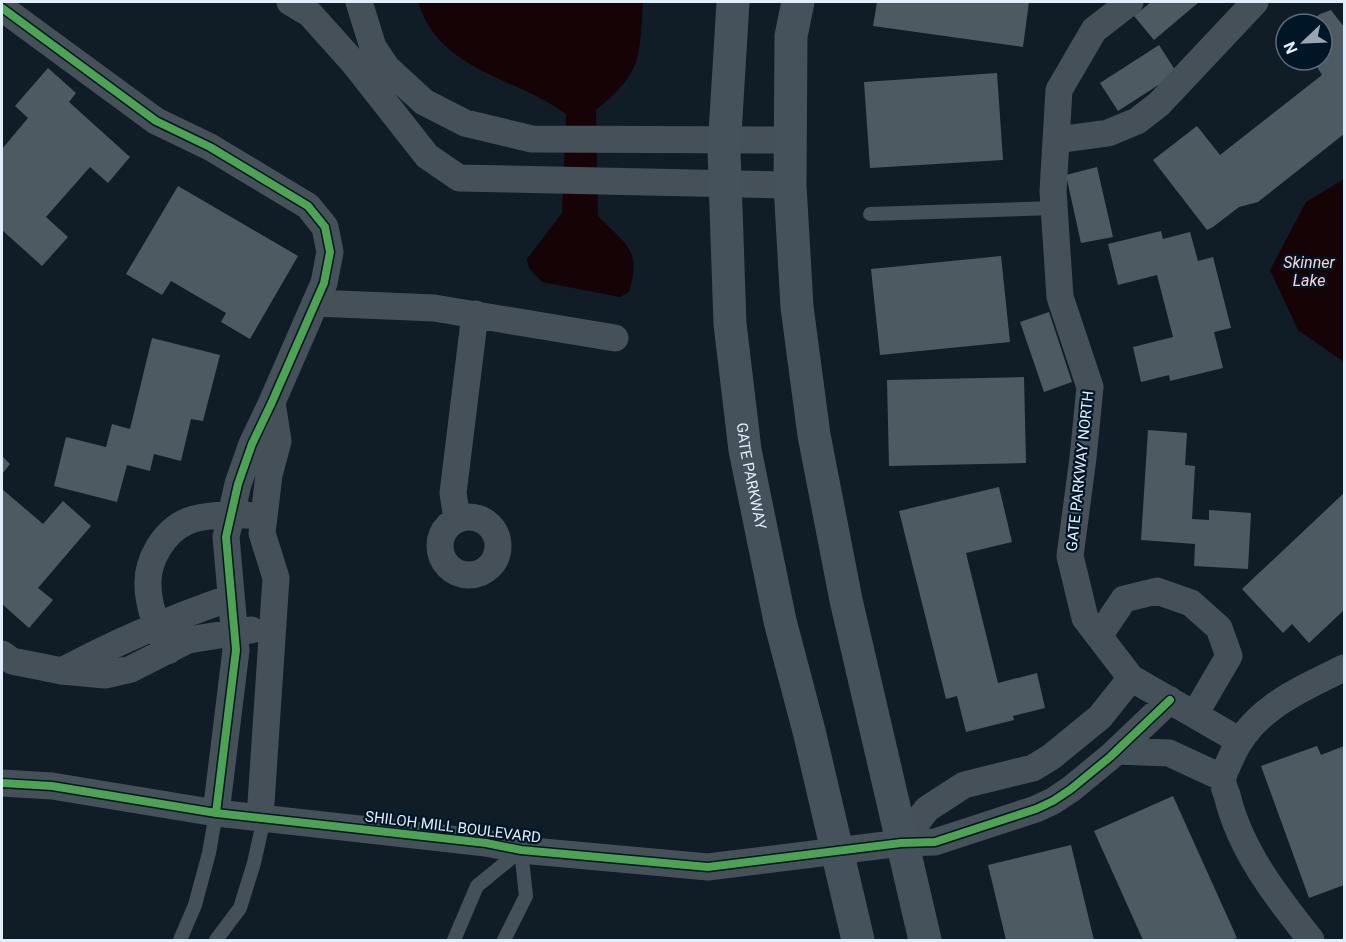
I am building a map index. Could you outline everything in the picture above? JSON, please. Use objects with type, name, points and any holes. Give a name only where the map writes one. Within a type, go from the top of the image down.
[{"type":"main road","name":"GATE PARKWAY","points":[[733,2],[724,140],[724,183],[730,324],[745,450],[780,621],[809,731],[858,940]]},
{"type":"main road","points":[[798,2],[791,36],[790,185],[797,307],[814,435],[846,600],[925,940]]},
{"type":"street","points":[[359,2],[373,47],[387,68],[424,102],[465,123],[532,139],[790,140]]},
{"type":"street","name":"GATE PARKWAY NORTH","points":[[1130,2],[1094,30],[1059,90],[1053,208],[1060,297],[1090,387],[1070,556],[1085,618],[1131,678]]},
{"type":"street","points":[[1057,140],[1108,134],[1137,121],[1159,104],[1255,2]]},
{"type":"street","points":[[306,6],[427,156],[459,178],[790,185]]},
{"type":"street","points":[[2,8],[156,121],[210,147],[308,206],[325,227],[330,252],[324,283],[252,444],[238,484],[225,537],[236,650],[216,813]]},
{"type":"street","points":[[315,303],[434,308],[615,338]]},
{"type":"street","points":[[457,519],[453,493],[475,314]]},
{"type":"street","points":[[262,818],[276,578],[262,532],[269,475],[278,441],[272,402]]},
{"type":"street","points":[[168,651],[156,626],[148,584],[153,557],[168,534],[188,521],[231,514],[263,516]]},
{"type":"street","points":[[1099,636],[1124,599],[1157,591],[1191,603],[1218,628],[1229,656],[1195,714]]},
{"type":"street","points":[[62,671],[156,626],[230,598]]},
{"type":"street","points":[[2,654],[12,661],[62,671],[105,675],[131,669],[188,640],[273,626]]},
{"type":"street","points":[[1311,940],[1270,888],[1232,820],[1223,778],[1234,750],[1251,725],[1272,706],[1344,668]]},
{"type":"street","points":[[901,843],[927,809],[964,785],[1033,768],[1051,757],[1091,724],[1131,678],[1240,741]]},
{"type":"street","name":"SHILOH MILL BOULEVARD","points":[[2,783],[52,786],[216,813],[486,843],[521,850],[708,867],[901,843],[935,842],[1036,809],[1071,789],[1117,751],[1170,700]]},
{"type":"street","points":[[1117,751],[1168,753],[1223,778]]},
{"type":"street","points":[[1033,768],[1053,801]]},
{"type":"lane","points":[[870,214],[1053,208]]},
{"type":"lane","points":[[180,940],[195,905],[209,852],[216,813]]},
{"type":"lane","points":[[216,940],[240,908],[254,863],[262,818]]},
{"type":"lane","points":[[454,940],[477,886],[521,850]]},
{"type":"lane","points":[[504,940],[526,896],[521,850]]},
{"type":"water","points":[[418,2],[643,2],[641,37],[636,63],[623,85],[596,110],[598,216],[624,241],[629,249],[634,266],[629,292],[620,297],[542,282],[529,268],[527,259],[562,213],[566,114],[546,101],[461,58],[443,44],[429,25]]},
{"type":"water","name":"Skinner Lake","points":[[1344,179],[1344,362],[1298,330],[1270,270],[1306,202]]},
{"type":"building","points":[[877,2],[1029,2],[1023,47],[873,26]]},
{"type":"building","points":[[1151,2],[1199,2],[1154,40],[1134,16]]},
{"type":"building","points":[[1334,14],[1344,27],[1344,134],[1258,202],[1239,207],[1207,230],[1153,160],[1197,126],[1220,155],[1322,75],[1320,72],[1334,72]]},
{"type":"building","points":[[1159,45],[1177,73],[1118,111],[1100,83]]},
{"type":"building","points":[[48,68],[76,93],[69,102],[130,157],[108,183],[90,167],[46,217],[68,237],[42,266],[2,230],[2,149],[28,118],[15,106]]},
{"type":"building","points":[[997,73],[1003,160],[870,168],[864,82]]},
{"type":"building","points":[[1097,167],[1113,237],[1081,243],[1066,175]]},
{"type":"building","points":[[178,186],[298,256],[250,339],[221,322],[226,313],[171,281],[162,295],[126,274]]},
{"type":"building","points":[[1161,231],[1163,239],[1190,232],[1198,261],[1213,257],[1231,328],[1214,332],[1223,368],[1170,381],[1169,375],[1141,382],[1133,347],[1173,337],[1157,275],[1118,285],[1108,244]]},
{"type":"building","points":[[1001,256],[1010,342],[880,355],[871,269]]},
{"type":"building","points":[[1049,312],[1072,382],[1044,392],[1020,322]]},
{"type":"building","points":[[152,338],[220,355],[203,421],[191,419],[181,461],[154,454],[150,471],[127,465],[117,502],[54,486],[66,437],[106,447],[112,424],[130,429]]},
{"type":"building","points":[[1024,377],[1026,463],[889,466],[887,380]]},
{"type":"building","points":[[1148,430],[1187,433],[1185,465],[1195,466],[1192,519],[1209,520],[1209,510],[1251,513],[1248,569],[1194,566],[1195,544],[1141,540]]},
{"type":"building","points":[[2,456],[10,464],[2,474]]},
{"type":"building","points":[[999,487],[1012,542],[966,553],[998,683],[1037,673],[1045,708],[1013,716],[1014,720],[966,732],[957,696],[946,699],[899,511]]},
{"type":"building","points":[[2,489],[43,524],[63,501],[91,526],[38,588],[53,600],[29,628],[2,604]]},
{"type":"building","points":[[1344,493],[1344,610],[1309,643],[1292,624],[1283,633],[1242,589]]},
{"type":"building","points":[[1317,746],[1321,755],[1344,746],[1344,885],[1309,898],[1261,766]]},
{"type":"building","points":[[1173,796],[1237,938],[1230,940],[1143,940],[1094,831]]},
{"type":"building","points":[[1071,845],[1094,940],[1006,940],[988,865]]},
{"type":"cycle path","points":[[2,8],[156,121],[210,147],[308,206],[325,227],[330,252],[324,283],[252,444],[238,484],[226,537],[236,650],[216,813]]},
{"type":"cycle path","points":[[2,783],[52,786],[216,813],[486,843],[521,850],[708,867],[901,843],[935,842],[1036,809],[1071,789],[1110,757],[1170,700]]}]
